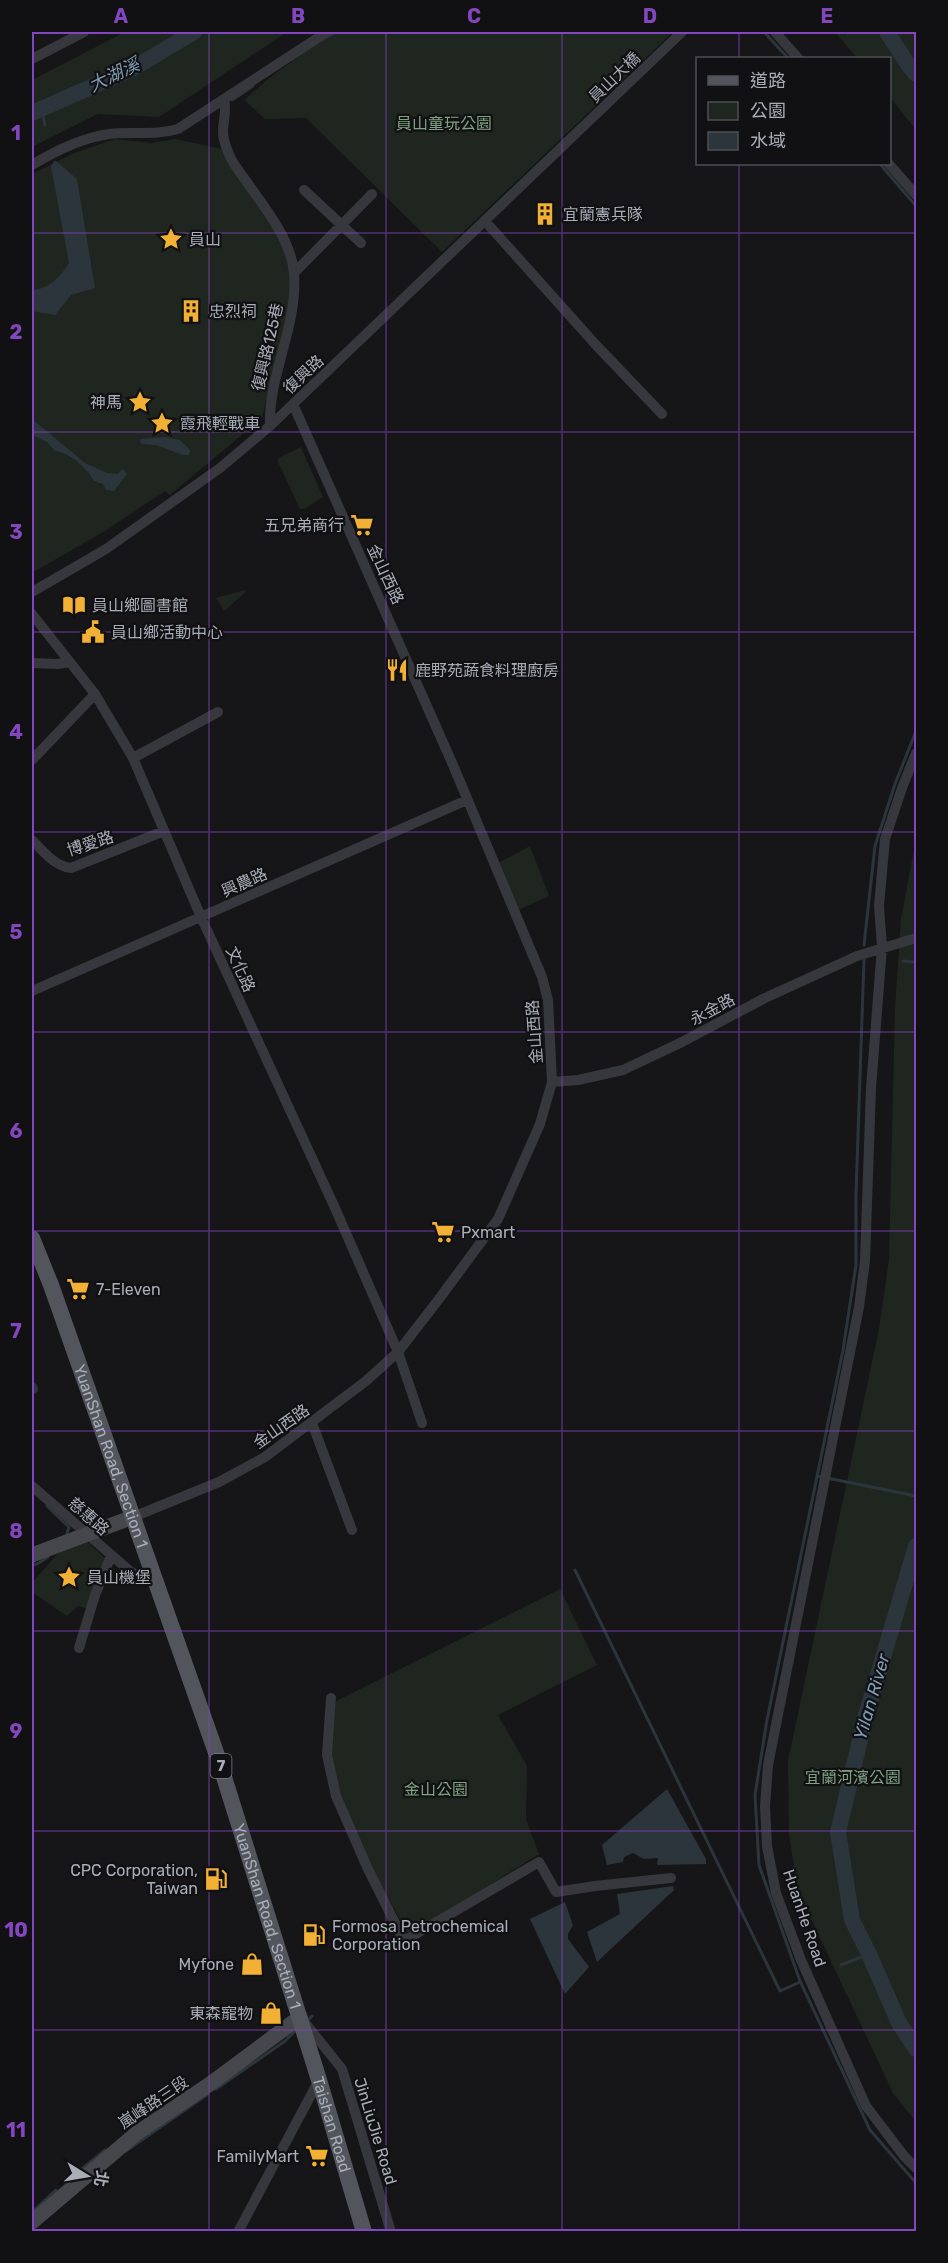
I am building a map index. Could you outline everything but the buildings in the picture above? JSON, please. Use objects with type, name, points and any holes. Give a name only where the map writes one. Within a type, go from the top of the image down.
[{"type":"main road","name":"YuanShan Road, Section 1","points":[[32,1238],[134,1517],[219,1761],[300,2017]]},
{"type":"main road","name":"Taishan Road","points":[[300,2017],[364,2232]]},
{"type":"street","points":[[32,59],[84,32]]},
{"type":"street","points":[[32,165],[66,146],[108,134],[153,134],[178,129],[327,32]]},
{"type":"street","name":"員山大橋","points":[[567,143],[682,32]]},
{"type":"street","points":[[775,32],[797,57]]},
{"type":"street","name":"復興路125巷","points":[[224,100],[226,111],[223,133],[229,156],[270,214],[284,240],[294,273],[294,293],[286,344],[269,405],[270,426]]},
{"type":"street","name":"復興路","points":[[32,592],[106,549],[220,468],[270,426],[567,143]]},
{"type":"street","points":[[890,165],[916,195]]},
{"type":"street","points":[[304,190],[361,243]]},
{"type":"street","points":[[294,273],[372,194]]},
{"type":"street","points":[[485,222],[662,414]]},
{"type":"street","name":"金山西路","points":[[134,1517],[219,1482],[266,1457],[366,1381],[398,1352],[498,1219],[540,1124],[552,1082],[548,1000],[542,977],[390,619],[293,404]]},
{"type":"street","name":"文化路","points":[[32,614],[95,694],[133,758],[201,917],[335,1208],[398,1352],[422,1423]]},
{"type":"street","points":[[32,663],[70,662]]},
{"type":"street","points":[[32,760],[95,694]]},
{"type":"street","points":[[133,758],[218,712]]},
{"type":"street","name":"HuanHe Road","points":[[916,753],[885,839],[879,906],[882,947],[871,1088],[865,1261],[856,1318],[768,1765],[765,1806],[767,1846],[776,1893],[801,1960],[866,2106],[904,2156],[916,2168]]},
{"type":"street","name":"興農路","points":[[32,991],[467,800]]},
{"type":"street","name":"博愛路","points":[[32,840],[55,862],[62,867],[70,868],[165,831]]},
{"type":"street","name":"永金路","points":[[552,1082],[578,1080],[623,1070],[803,980],[882,947],[916,938]]},
{"type":"street","points":[[312,1423],[352,1530]]},
{"type":"street","name":"慈惠路","points":[[32,1486],[131,1572],[158,1586]]},
{"type":"street","points":[[32,1555],[134,1517]]},
{"type":"street","points":[[32,1547],[86,1534]]},
{"type":"street","points":[[79,1648],[95,1595],[111,1556]]},
{"type":"street","points":[[331,1698],[327,1755],[336,1796],[367,1867],[404,1941],[539,1862],[556,1892],[671,1878]]},
{"type":"street","name":"嵐峰路三段","points":[[32,2222],[137,2133],[210,2084],[300,2017]]},
{"type":"street","name":"JinLiuJie Road","points":[[300,2017],[342,2069],[392,2232]]},
{"type":"street","points":[[238,2232],[319,2080]]},
{"type":"green space","points":[[125,32],[287,32],[159,117],[98,114],[32,147],[32,80]]},
{"type":"green space","name":"員山童玩公園","points":[[332,32],[673,32],[442,252],[306,118],[265,119],[244,100],[268,79]]},
{"type":"green space","points":[[835,32],[916,32],[916,130],[891,98],[891,57],[856,57]]},
{"type":"green space","points":[[115,139],[151,143],[175,139],[223,149],[281,240],[291,275],[288,318],[262,418],[170,495],[165,491],[105,531],[32,573],[32,174],[74,153]]},
{"type":"green space","points":[[301,447],[323,497],[304,509],[300,509],[278,462],[278,458]]},
{"type":"green space","points":[[245,590],[246,592],[224,611],[216,598]]},
{"type":"green space","name":"宜蘭河濱公園","points":[[916,839],[916,2122],[893,2093],[798,1891],[789,1835],[788,1761],[879,1329],[889,1259],[895,1008],[901,919]]},
{"type":"green space","points":[[530,846],[549,896],[518,910],[498,863]]},
{"type":"green space","name":"員山機堡","points":[[84,1539],[105,1558],[88,1609],[78,1606],[67,1616],[32,1592],[32,1583],[60,1551]]},
{"type":"green space","name":"金山公園","points":[[560,1589],[597,1665],[498,1715],[527,1766],[526,1819],[539,1854],[409,1936],[371,1866],[340,1794],[331,1753],[336,1701]]},
{"type":"water","points":[[54,161],[77,179],[95,288],[71,295],[55,315],[32,311],[32,290],[54,281],[69,263],[51,167]]},
{"type":"water","points":[[32,419],[85,463],[107,473],[117,474],[123,469],[127,474],[114,491],[106,490],[103,484],[94,481],[78,462],[66,454],[55,451],[47,442],[32,435]]},
{"type":"water","points":[[164,437],[180,440],[190,450],[189,455],[140,442],[141,439]]},
{"type":"water","points":[[667,1789],[706,1859],[706,1864],[657,1865],[658,1858],[644,1859],[633,1853],[624,1857],[623,1862],[607,1865],[602,1845]]},
{"type":"water","points":[[673,1886],[674,1890],[597,1962],[587,1932],[620,1914],[617,1894]]},
{"type":"water","points":[[565,1902],[573,1925],[568,1939],[589,1967],[565,1994],[530,1919]]},
{"type":"waterway","name":"大湖溪","points":[[32,113],[132,69],[194,32]]},
{"type":"waterway","points":[[329,36],[335,32]]},
{"type":"waterway","points":[[764,32],[787,57]]},
{"type":"waterway","name":"Yilan River","points":[[887,32],[916,74]]},
{"type":"waterway","points":[[232,100],[253,86]]},
{"type":"waterway","points":[[41,108],[45,125]]},
{"type":"waterway","points":[[881,165],[916,206]]},
{"type":"waterway","points":[[864,945],[875,846],[895,784],[916,731]]},
{"type":"waterway","points":[[864,959],[856,1194],[856,1265],[843,1350],[767,1720],[755,1795],[759,1865],[800,1981],[870,2130],[916,2183]]},
{"type":"waterway","points":[[903,961],[916,962]]},
{"type":"waterway","points":[[817,1476],[916,1496]]},
{"type":"waterway","points":[[47,1506],[69,1527],[66,1537]]},
{"type":"waterway","name":"Yilan River","points":[[916,1546],[866,1715],[838,1832],[852,1920],[899,2023],[916,2049]]},
{"type":"waterway","points":[[32,1565],[48,1557]]},
{"type":"waterway","points":[[575,1570],[780,1991],[800,1982]]},
{"type":"waterway","points":[[841,1965],[869,1954]]},
{"type":"waterway","points":[[309,2019],[312,2016]]},
{"type":"waterway","points":[[216,2089],[285,2041],[295,2031]]},
{"type":"waterway","points":[[126,2151],[208,2094]]},
{"type":"waterway","points":[[65,2183],[105,2150]]},
{"type":"waterway","points":[[32,2212],[56,2190]]},
{"type":"place","name":"宜蘭憲兵隊","points":[[545,214]]},
{"type":"place","name":"員山","points":[[171,239]]},
{"type":"place","name":"忠烈祠","points":[[191,311]]},
{"type":"place","name":"神馬","points":[[140,402]]},
{"type":"place","name":"霞飛輕戰車","points":[[162,423]]},
{"type":"place","name":"五兄弟商行","points":[[362,525]]},
{"type":"place","name":"員山鄉圖書館","points":[[74,605]]},
{"type":"place","name":"員山鄉活動中心","points":[[93,632]]},
{"type":"place","name":"鹿野苑蔬食料理廚房","points":[[397,670]]},
{"type":"place","name":"Pxmart","points":[[443,1232]]},
{"type":"place","name":"7-Eleven","points":[[78,1289]]},
{"type":"place","name":"員山機堡","points":[[69,1577]]},
{"type":"place","name":"CPC Corporation, Taiwan","points":[[216,1879]]},
{"type":"place","name":"Formosa Petrochemical Corporation","points":[[314,1935]]},
{"type":"place","name":"Myfone","points":[[252,1964]]},
{"type":"place","name":"東森寵物","points":[[271,2013]]},
{"type":"place","name":"FamilyMart","points":[[317,2156]]}]
